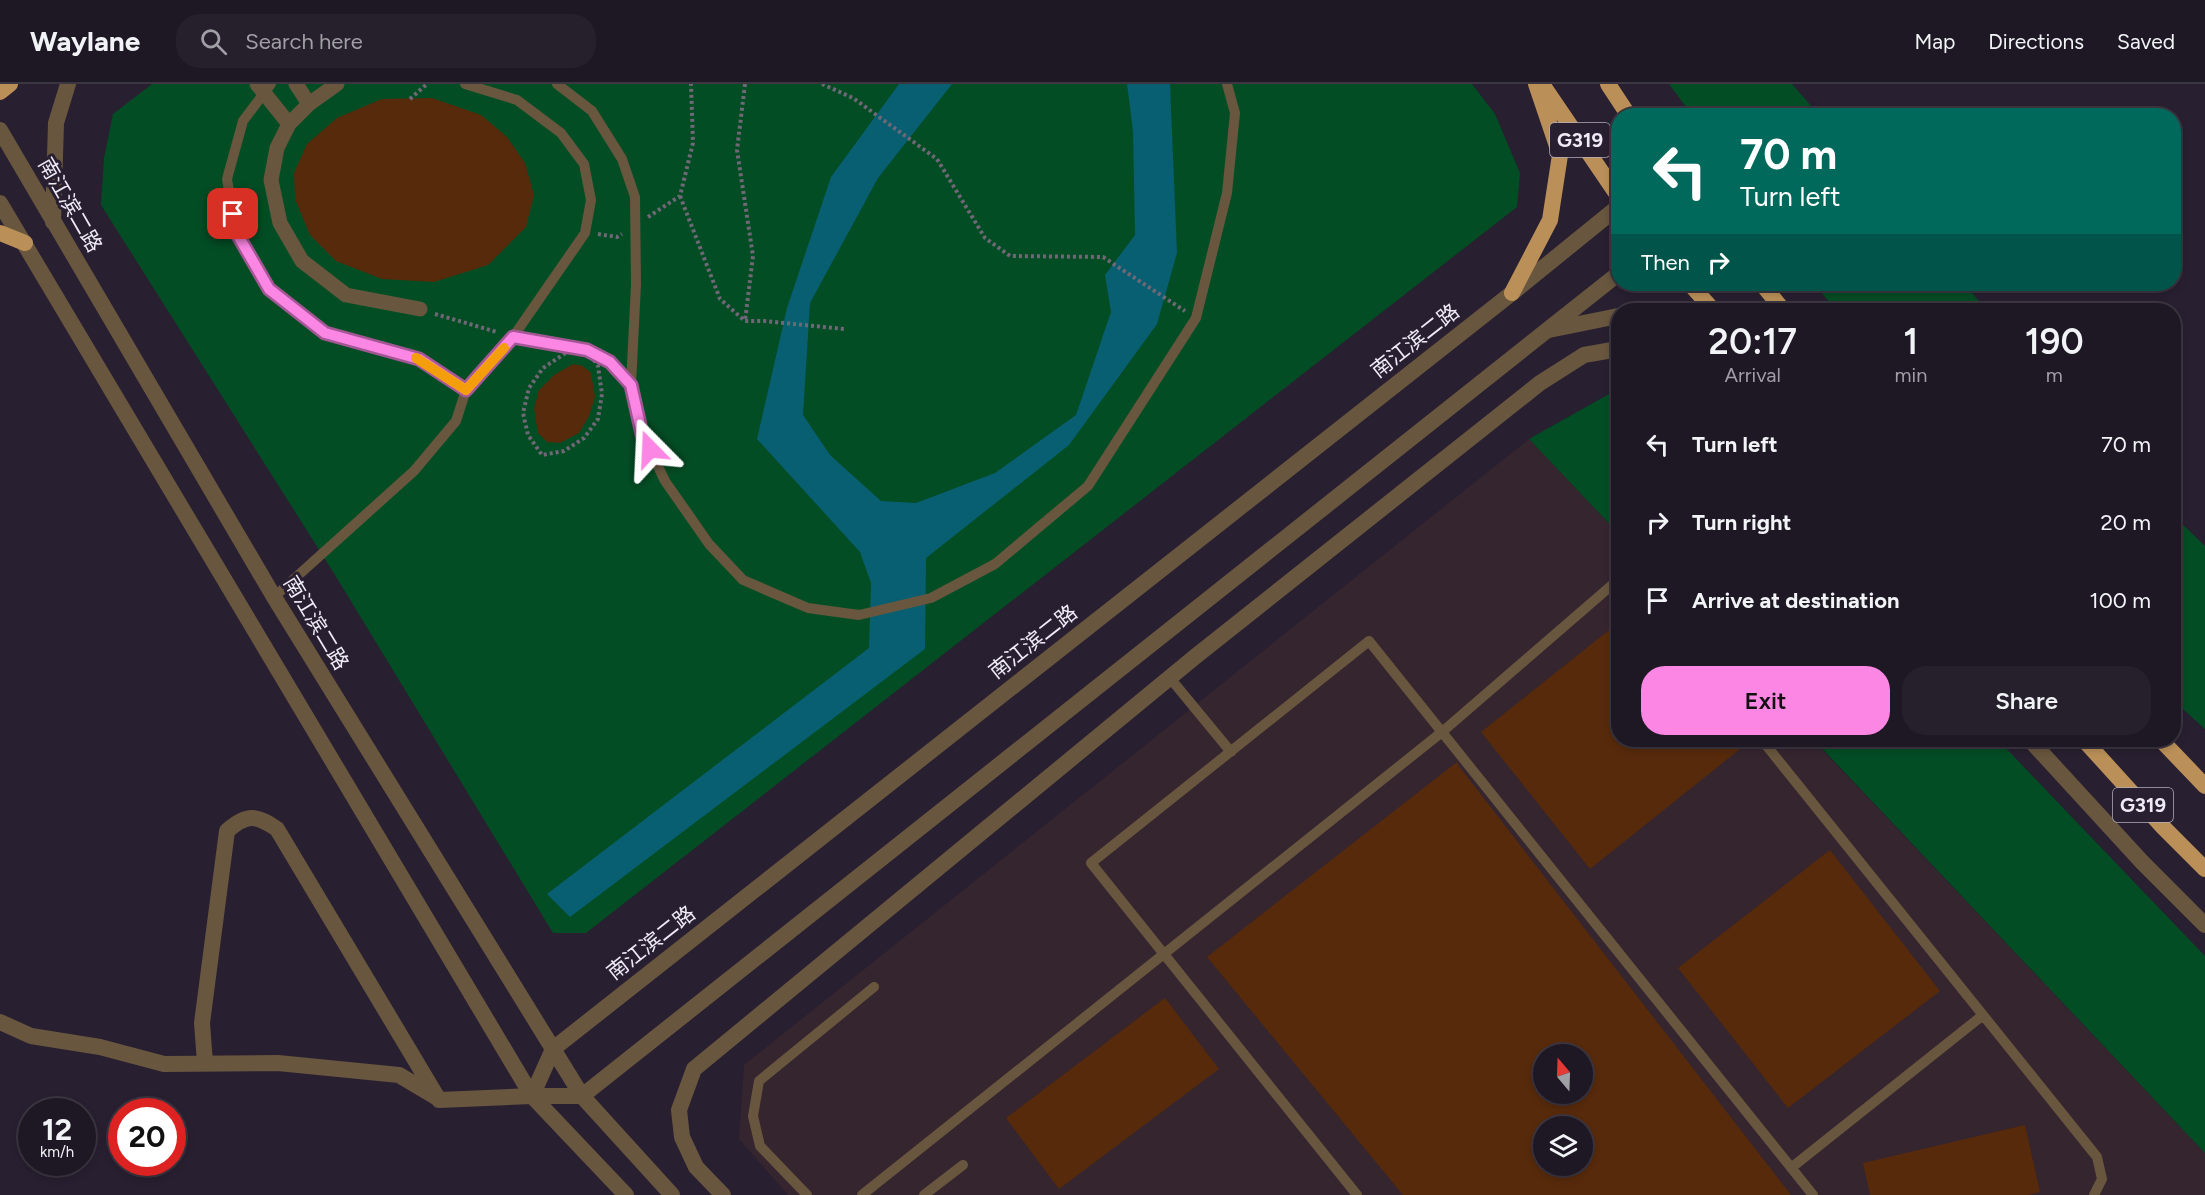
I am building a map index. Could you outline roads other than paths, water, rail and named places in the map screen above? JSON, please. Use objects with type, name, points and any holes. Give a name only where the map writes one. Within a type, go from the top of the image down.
[{"type":"highway","points":[[0,92],[10,84]]},
{"type":"highway","points":[[1512,293],[1550,220],[1560,155],[1536,84]]},
{"type":"highway","name":"G319","points":[[1542,84],[1611,186]]},
{"type":"highway","name":"G319","points":[[1608,84],[1624,108]]},
{"type":"highway","points":[[0,233],[24,243]]},
{"type":"highway","points":[[1696,291],[1707,303]]},
{"type":"highway","points":[[1768,291],[1777,303]]},
{"type":"highway","name":"G319","points":[[2090,747],[2163,827],[2205,869]]},
{"type":"highway","name":"G319","points":[[2168,747],[2205,786]]},
{"type":"street","points":[[53,223],[56,123],[68,84]]},
{"type":"street","points":[[257,84],[289,124]]},
{"type":"street","points":[[296,84],[309,104]]},
{"type":"street","points":[[337,84],[309,104],[289,124],[277,148],[271,180],[280,223],[302,261],[346,295],[420,309]]},
{"type":"street","name":"南江滨二路","points":[[0,130],[274,597],[554,1049],[1611,213]]},
{"type":"street","points":[[0,203],[532,1096],[626,1195]]},
{"type":"street","points":[[0,1022],[31,1036],[100,1047],[164,1064],[278,1063],[399,1075],[439,1100],[582,1096],[1611,279]]},
{"type":"street","points":[[1545,331],[1611,317]]},
{"type":"street","points":[[723,1195],[696,1167],[682,1137],[679,1110],[694,1068],[1170,678],[1540,383],[1584,355],[1611,350]]},
{"type":"street","points":[[2036,747],[2142,862],[2205,925]]},
{"type":"street","points":[[205,1063],[202,1023],[227,831],[240,819],[261,818],[277,829],[439,1100]]},
{"type":"street","points":[[532,1096],[554,1049]]},
{"type":"street","points":[[554,1049],[582,1096],[672,1195]]},
{"type":"lane","points":[[271,84],[243,121],[227,179],[236,232],[269,289],[325,333],[419,359],[466,390]]},
{"type":"lane","points":[[274,597],[414,471],[456,421],[466,390],[513,337],[585,233],[591,200],[584,164],[561,134],[517,100],[465,84]]},
{"type":"lane","points":[[557,84],[592,111],[622,159],[635,197],[636,284],[631,385],[642,434],[665,482],[709,544],[743,580],[808,608],[859,615],[932,598],[994,564],[1088,486],[1196,318],[1227,193],[1235,112],[1227,84]]},
{"type":"lane","points":[[513,337],[587,350],[610,362],[631,385]]},
{"type":"lane","points":[[862,1195],[1442,732],[1611,586]]},
{"type":"lane","points":[[1357,1195],[1090,863],[1369,641],[1813,1195]]},
{"type":"lane","points":[[1170,678],[1231,752]]},
{"type":"lane","points":[[1768,747],[2097,1157],[2102,1179],[2094,1195]]},
{"type":"lane","points":[[807,1195],[760,1146],[753,1116],[759,1080],[874,987]]},
{"type":"lane","points":[[1791,1167],[1983,1015]]},
{"type":"lane","points":[[924,1195],[963,1165]]},
{"type":"water","points":[[899,84],[952,84],[878,178],[810,303],[803,415],[830,455],[881,501],[916,503],[995,473],[1076,415],[1111,312],[1105,275],[1135,235],[1133,131],[1127,84],[1170,84],[1177,253],[1157,324],[1069,445],[926,558],[925,649],[570,917],[547,894],[869,648],[871,583],[860,552],[757,439],[787,308],[831,177]]}]
